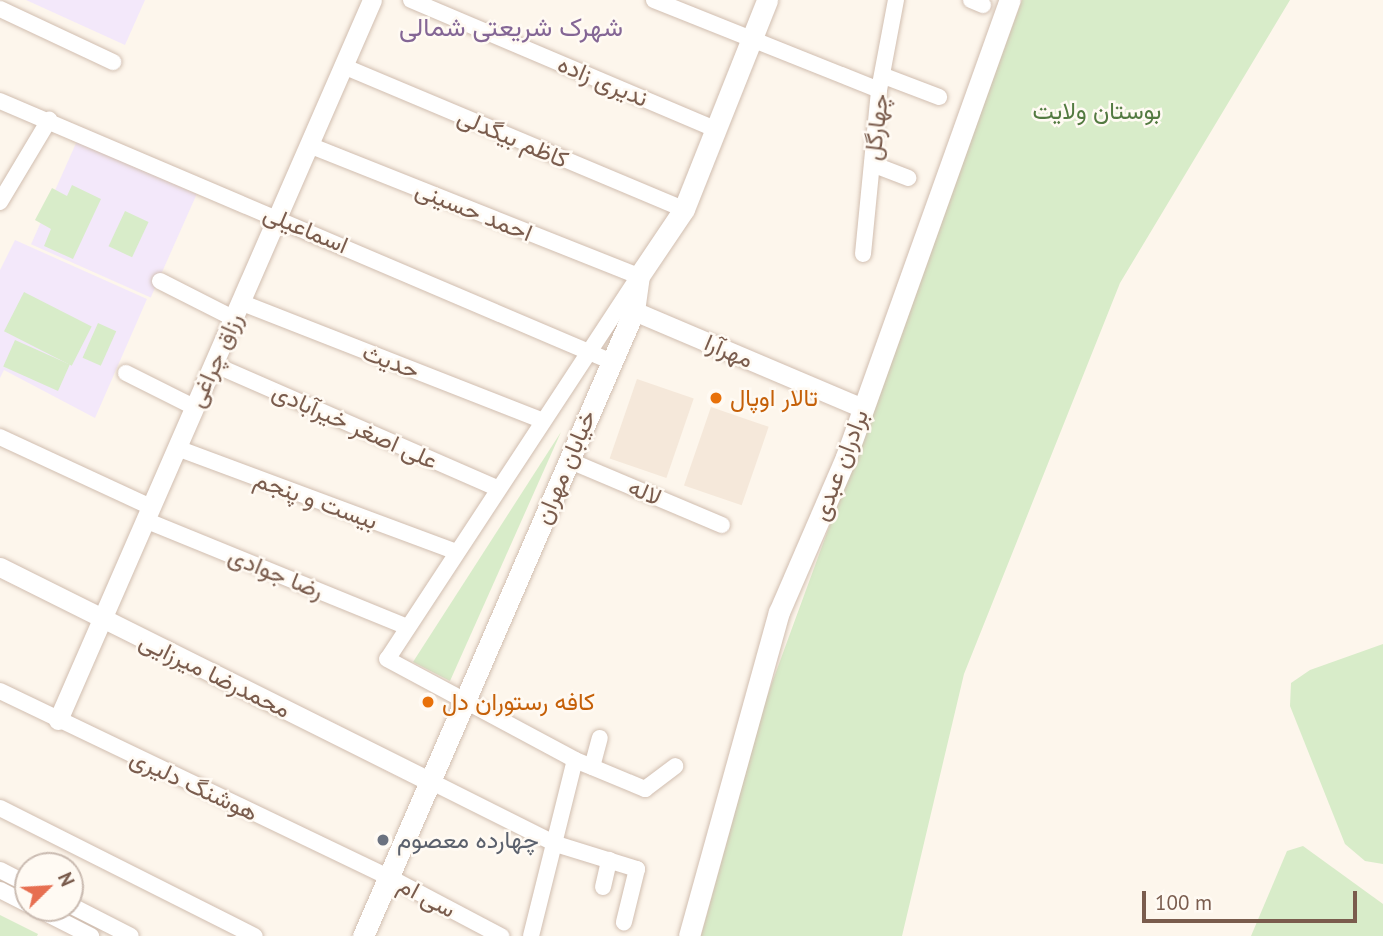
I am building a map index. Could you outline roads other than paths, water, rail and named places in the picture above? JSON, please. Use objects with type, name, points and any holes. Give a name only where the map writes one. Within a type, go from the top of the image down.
[{"type":"main road","name":"خیابان مهران","points":[[363,936],[610,361],[634,311],[639,276],[684,209],[718,130],[766,0]]},
{"type":"main road","name":"برادران عبدی","points":[[689,936],[779,612],[863,408],[1010,0]]},
{"type":"street","name":"رزاق چراغی","points":[[58,720],[372,0]]},
{"type":"street","name":"ندیری زاده","points":[[411,0],[718,130]]},
{"type":"street","points":[[654,0],[750,40],[881,83],[939,97]]},
{"type":"street","name":"چهارگل","points":[[863,254],[881,83],[896,0]]},
{"type":"street","points":[[0,9],[113,62]]},
{"type":"street","name":"کاظم بیگدلی","points":[[343,66],[684,209]]},
{"type":"street","name":"اسماعیلی","points":[[0,101],[278,216],[610,361]]},
{"type":"street","points":[[0,202],[49,120]]},
{"type":"street","name":"احمد حسینی","points":[[309,145],[639,276]]},
{"type":"street","points":[[872,164],[908,178]]},
{"type":"street","points":[[639,276],[587,349],[387,659],[575,760],[645,789],[675,766]]},
{"type":"street","name":"حدیث","points":[[160,281],[541,419]]},
{"type":"street","name":"مهرآرا","points":[[634,311],[863,408]]},
{"type":"street","name":"علی اصغر خیرآبادی","points":[[213,364],[497,488]]},
{"type":"street","points":[[126,373],[194,407]]},
{"type":"street","name":"رضا جوادی","points":[[0,437],[148,513],[407,627]]},
{"type":"street","name":"بیست و پنجم","points":[[177,448],[456,552]]},
{"type":"street","name":"لاله","points":[[568,460],[722,525]]},
{"type":"street","name":"محمدرضا میرزایی","points":[[0,567],[430,781]]},
{"type":"street","name":"هوشنگ دلیری","points":[[0,691],[389,877]]},
{"type":"street","points":[[592,767],[600,738]]},
{"type":"street","points":[[531,936],[575,760]]},
{"type":"street","points":[[430,781],[556,844],[637,869],[624,922]]},
{"type":"street","points":[[0,808],[255,936]]},
{"type":"street","points":[[603,887],[609,860]]},
{"type":"street","name":"سی ام","points":[[389,877],[501,936]]},
{"type":"street","points":[[84,912],[131,936]]},
{"type":"street","points":[[64,922],[91,936]]},
{"type":"place","name":"تالار اوپال","points":[[716,398]]},
{"type":"place","name":"کافه رستوران دل","points":[[428,702]]},
{"type":"place","name":"چهارده معصوم","points":[[383,840]]},
{"type":"district","name":"شهرک شریعتی شمالی","points":[[511,27]]},
{"type":"park label","name":"بوستان ولایت","points":[[1097,111]]}]
